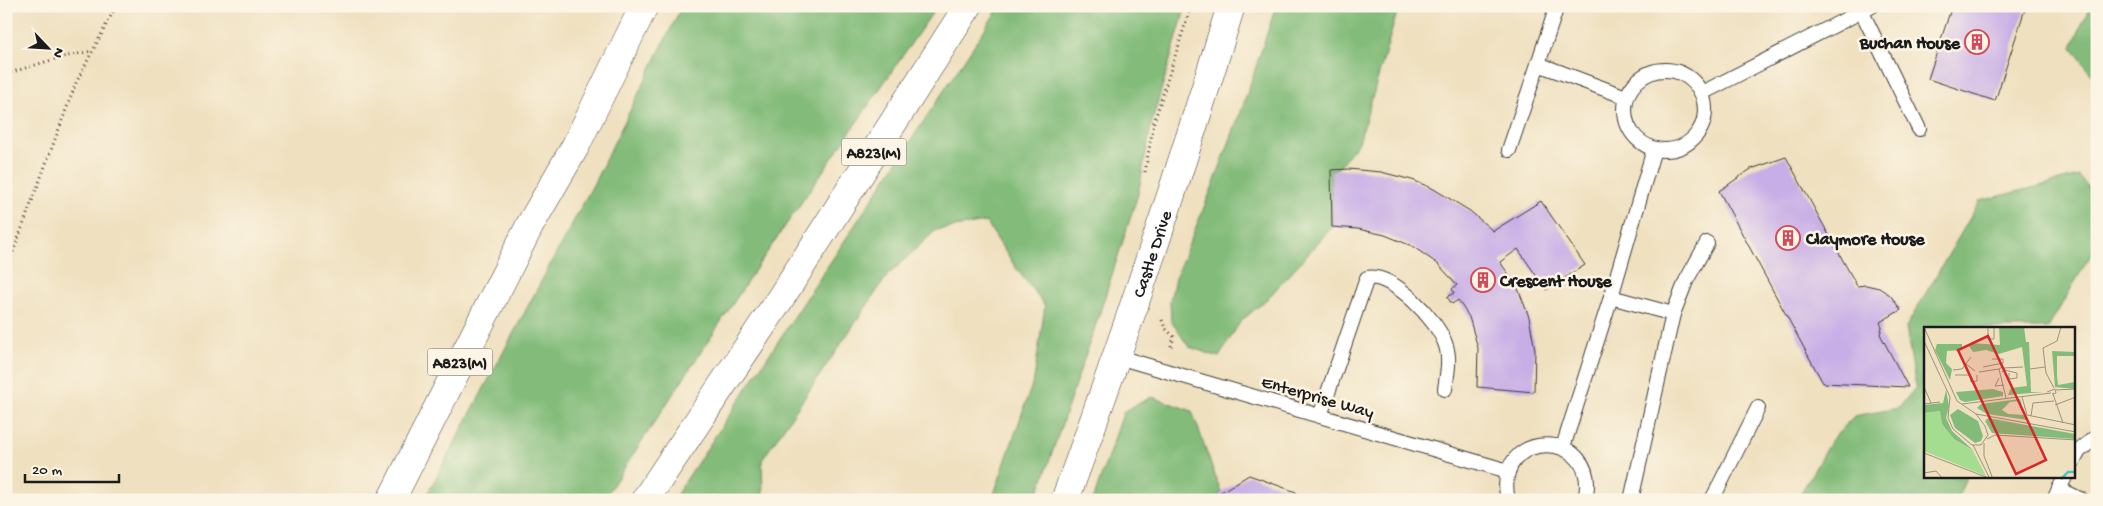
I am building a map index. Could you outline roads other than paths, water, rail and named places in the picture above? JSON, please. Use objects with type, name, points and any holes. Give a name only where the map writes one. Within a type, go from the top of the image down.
[{"type":"main road","name":"A823(M)","points":[[391,500],[530,225],[575,147],[644,6]]},
{"type":"main road","name":"A823(M)","points":[[645,500],[780,299],[968,6]]},
{"type":"main road","name":"Castle Drive","points":[[1065,500],[1118,357],[1175,188],[1231,6]]},
{"type":"lane","points":[[1509,150],[1557,6]]},
{"type":"lane","points":[[1702,93],[1864,8],[1919,128]]},
{"type":"lane","points":[[1538,64],[1626,97]]},
{"type":"lane","points":[[1661,70],[1679,72],[1689,78],[1702,93],[1705,115],[1699,132],[1693,140],[1674,150],[1654,150],[1636,139],[1630,130],[1624,110],[1626,97],[1636,82],[1643,76],[1661,70]]},
{"type":"lane","points":[[1563,447],[1611,297],[1654,150]]},
{"type":"lane","points":[[1631,500],[1673,314],[1686,281],[1707,243]]},
{"type":"lane","points":[[1320,416],[1368,278],[1374,277],[1385,282],[1417,302],[1436,324],[1445,343],[1448,360],[1445,389]]},
{"type":"lane","points":[[1611,297],[1673,314]]},
{"type":"lane","name":"Enterprise Way","points":[[1118,357],[1508,471]]},
{"type":"lane","points":[[1712,500],[1758,408]]},
{"type":"lane","points":[[2076,456],[2079,451],[2097,436]]},
{"type":"lane","points":[[1508,500],[1505,484],[1508,471],[1516,458],[1524,451],[1536,445],[1548,444],[1563,447],[1577,457],[1583,466],[1587,478],[1585,500]]},
{"type":"lane","points":[[2060,489],[2082,500]]},
{"type":"place","name":"Buchan House","points":[[1977,42]]},
{"type":"place","name":"Claymore House","points":[[1788,238]]},
{"type":"place","name":"Crescent House","points":[[1483,280]]}]
